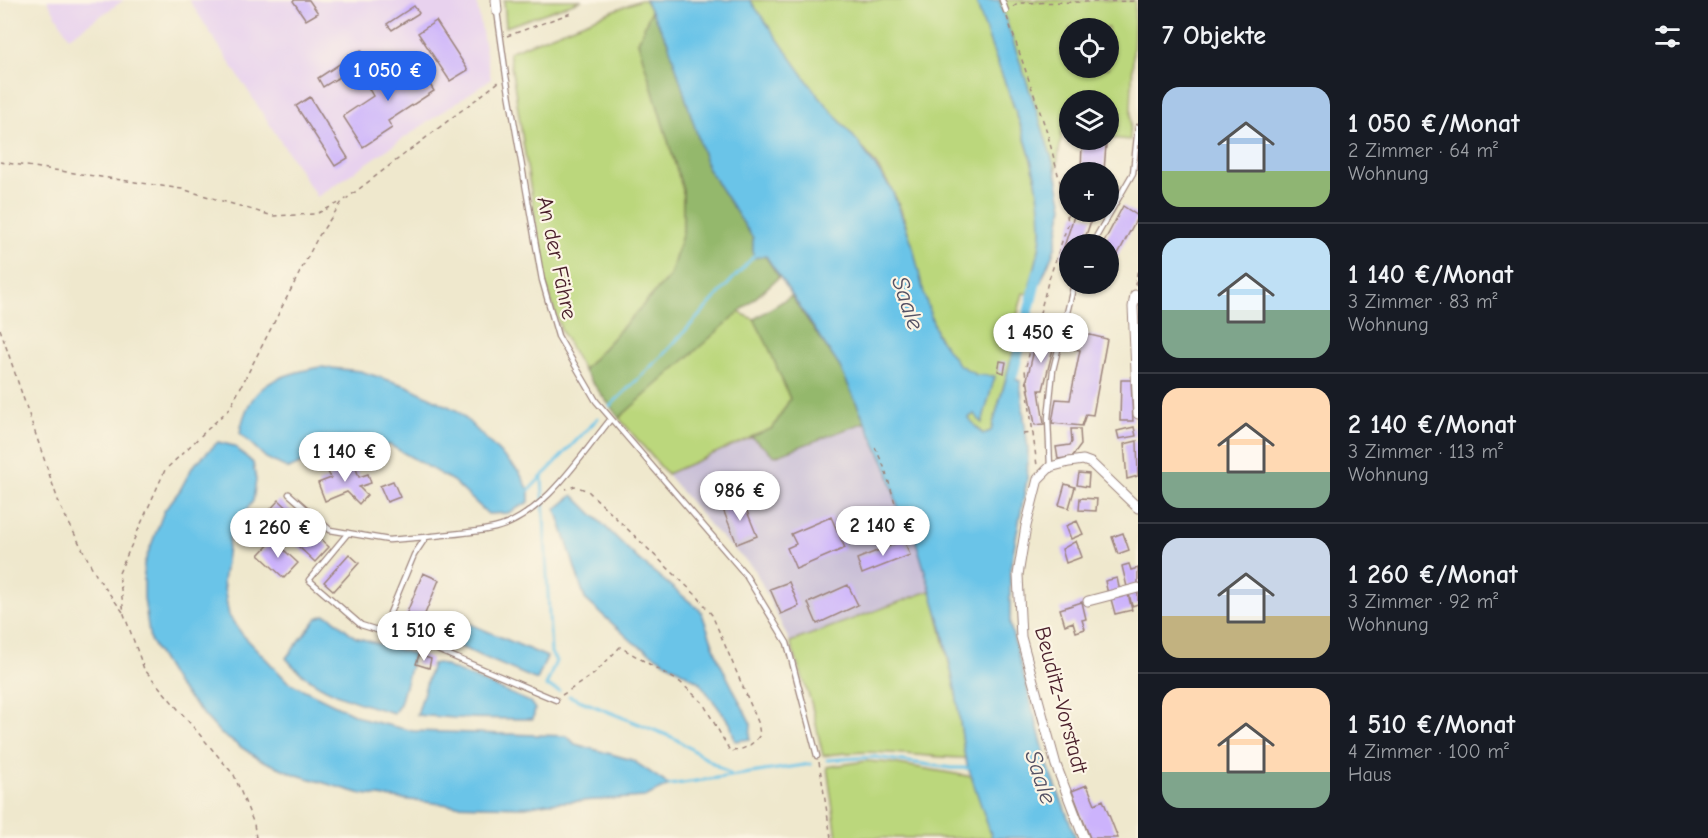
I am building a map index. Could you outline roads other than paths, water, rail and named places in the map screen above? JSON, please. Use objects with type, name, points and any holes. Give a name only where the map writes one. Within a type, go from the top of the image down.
[{"type":"street","points":[[496,0],[497,11]]},
{"type":"street","points":[[1136,295],[1138,414]]},
{"type":"street","points":[[1050,467],[1076,461],[1091,463],[1138,508]]},
{"type":"street","name":"Beuditz-Vorstadt","points":[[1050,467],[1038,479],[1026,526],[1018,575],[1021,637],[1056,765],[1084,838]]},
{"type":"street","points":[[1088,601],[1138,588]]},
{"type":"lane","points":[[1002,0],[1006,11]]},
{"type":"lane","name":"An der Fähre","points":[[497,11],[506,76],[542,280],[558,336],[596,401],[610,420],[745,574],[787,643],[817,756]]},
{"type":"lane","points":[[1098,234],[1133,173],[1138,127]]},
{"type":"lane","points":[[1050,467],[1048,418],[1053,370],[1072,294]]},
{"type":"lane","points":[[289,494],[330,530],[389,540],[495,528],[518,519],[548,495],[610,420]]},
{"type":"lane","points":[[348,533],[309,580],[348,615],[361,625],[428,645],[556,700]]},
{"type":"lane","points":[[387,620],[414,555],[426,537]]},
{"type":"water","name":"Saale","points":[[645,0],[750,0],[816,93],[858,142],[892,190],[912,243],[937,335],[958,364],[976,375],[995,376],[982,423],[974,414],[968,418],[983,434],[991,431],[1011,361],[1019,362],[1015,379],[1020,381],[1028,451],[1027,480],[1010,569],[1010,625],[1048,766],[1076,838],[992,838],[965,758],[956,693],[942,628],[914,535],[899,511],[887,469],[840,367],[766,256],[753,258],[753,238],[708,169],[668,42]]},
{"type":"water","points":[[976,0],[999,0],[1056,172],[1059,187],[1060,222],[1055,248],[1039,286],[1030,284],[1041,234],[1040,204],[1035,174],[1017,115]]},
{"type":"water","points":[[320,367],[360,371],[407,386],[458,411],[519,472],[529,490],[529,502],[508,513],[488,514],[453,481],[390,445],[340,452],[317,465],[308,460],[289,469],[266,458],[240,433],[250,403],[266,385],[277,379]]},
{"type":"water","points":[[218,442],[234,446],[253,463],[256,480],[253,501],[230,533],[223,582],[229,616],[242,634],[288,682],[366,720],[413,731],[567,736],[575,744],[632,760],[669,785],[645,797],[547,803],[525,807],[450,805],[362,794],[297,775],[259,759],[221,734],[177,685],[150,640],[144,598],[144,564],[164,511],[180,490],[193,466]]},
{"type":"water","points":[[573,495],[638,559],[701,611],[719,661],[751,724],[750,739],[735,741],[730,723],[699,682],[634,643],[585,599],[556,509]]},
{"type":"water","points":[[447,614],[547,657],[537,680],[437,637]]},
{"type":"water","points":[[324,615],[331,617],[355,637],[414,654],[400,704],[394,713],[365,705],[321,686],[296,669],[286,658],[317,618]]},
{"type":"water","points":[[438,663],[530,702],[535,709],[533,719],[417,715],[432,664]]},
{"type":"waterway","points":[[610,406],[662,356],[754,256]]},
{"type":"waterway","points":[[1013,375],[1038,273]]},
{"type":"waterway","points":[[529,490],[598,418]]},
{"type":"waterway","points":[[542,477],[551,653],[556,661],[546,686],[559,691]]},
{"type":"waterway","points":[[569,696],[674,738],[730,774]]},
{"type":"waterway","points":[[827,760],[875,757],[951,768],[972,768]]},
{"type":"waterway","points":[[669,785],[811,764]]}]
